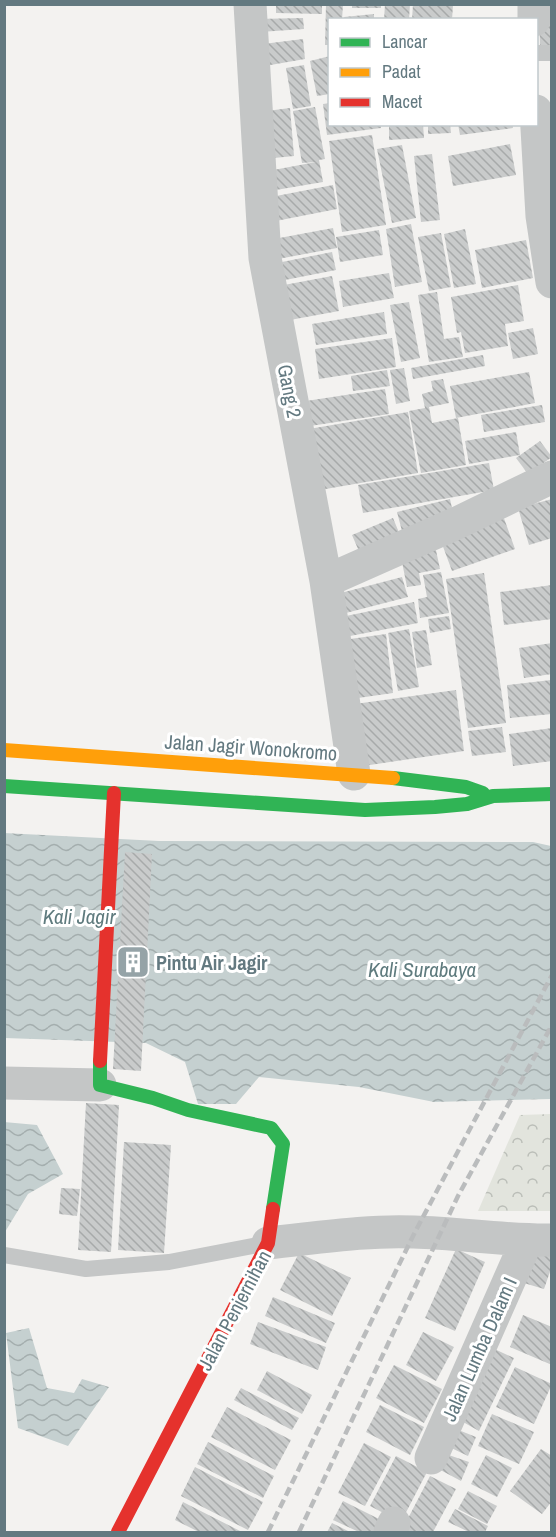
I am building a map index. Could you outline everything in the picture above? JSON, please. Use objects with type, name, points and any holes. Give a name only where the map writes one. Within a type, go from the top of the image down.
[{"type":"main road","name":"Jalan Jagir Wonokromo","points":[[4,750],[419,780],[466,787],[493,796]]},
{"type":"main road","name":"Jalan Jagir Wonokromo","points":[[4,786],[365,810],[467,804],[493,796],[552,794]]},
{"type":"main road","points":[[114,793],[100,1074],[153,1098],[188,1110],[271,1128],[275,1132],[283,1144],[268,1243]]},
{"type":"main road","name":"Jalan Penjernihan","points":[[117,1533],[268,1243]]},
{"type":"street","name":"Gang 2","points":[[250,4],[265,258],[326,581],[354,774]]},
{"type":"street","points":[[538,126],[542,216],[552,282]]},
{"type":"street","points":[[326,581],[457,523],[552,477]]},
{"type":"street","points":[[4,1083],[100,1074]]},
{"type":"street","name":"Jalan Penjernihan","points":[[268,1243],[369,1232],[415,1232],[539,1240]]},
{"type":"street","name":"Jalan Lumba Dalam I","points":[[431,1458],[539,1240]]},
{"type":"lane","points":[[4,1255],[86,1269],[169,1262],[268,1243]]},
{"type":"green space","points":[[551,1114],[551,1211],[478,1211],[520,1115]]},
{"type":"water","name":"Kali Surabaya","points":[[4,833],[159,841],[533,842],[551,846],[551,1099],[434,1102],[359,1087],[259,1077],[236,1104],[198,1104],[185,1062],[146,1043],[5,1038]]},
{"type":"water","points":[[4,1122],[37,1125],[63,1174],[28,1194],[5,1232]]},
{"type":"water","points":[[29,1328],[47,1388],[74,1393],[82,1379],[109,1387],[68,1446],[18,1428],[6,1333]]},
{"type":"building","points":[[276,4],[322,4],[322,14],[276,13]]},
{"type":"building","points":[[326,4],[343,4],[342,18],[328,18],[328,45],[325,45]]},
{"type":"building","points":[[352,4],[381,4],[381,8],[352,8]]},
{"type":"building","points":[[385,4],[410,4],[409,18],[384,18]]},
{"type":"building","points":[[413,4],[453,5],[452,18],[412,18]]},
{"type":"building","points":[[539,5],[552,5],[552,47],[540,47]]},
{"type":"building","points":[[374,14],[374,18],[344,17]]},
{"type":"building","points":[[303,18],[304,29],[260,32],[257,19]]},
{"type":"building","points":[[303,39],[305,59],[259,67],[255,45]]},
{"type":"building","points":[[328,56],[328,94],[317,96],[310,61]]},
{"type":"building","points":[[304,65],[311,106],[293,109],[286,68]]},
{"type":"building","points":[[328,103],[328,126],[381,126],[381,128],[327,135],[323,104]]},
{"type":"building","points":[[315,107],[325,159],[319,160],[323,182],[270,191],[268,171],[316,162],[302,163],[293,111]]},
{"type":"building","points":[[290,108],[294,156],[264,159],[259,112]]},
{"type":"building","points":[[389,126],[423,126],[424,138],[389,140]]},
{"type":"building","points":[[428,126],[450,126],[451,133],[428,134]]},
{"type":"building","points":[[458,126],[512,126],[513,128],[460,135]]},
{"type":"building","points":[[372,135],[386,225],[342,232],[329,141]]},
{"type":"building","points":[[510,144],[516,175],[453,186],[448,156]]},
{"type":"building","points":[[402,145],[416,218],[392,223],[377,149]]},
{"type":"building","points":[[432,154],[440,220],[421,222],[414,156]]},
{"type":"building","points":[[333,185],[337,209],[276,221],[271,197]]},
{"type":"building","points":[[411,224],[422,282],[395,287],[386,229]]},
{"type":"building","points":[[333,228],[337,248],[278,259],[274,239]]},
{"type":"building","points":[[465,229],[476,284],[454,288],[444,234]]},
{"type":"building","points":[[379,230],[383,255],[340,262],[336,237]]},
{"type":"building","points":[[441,233],[451,287],[429,291],[418,237]]},
{"type":"building","points":[[526,240],[533,278],[482,288],[475,250]]},
{"type":"building","points":[[332,252],[336,270],[285,280],[282,262]]},
{"type":"building","points":[[389,273],[394,298],[343,307],[339,281]]},
{"type":"building","points":[[332,276],[339,311],[290,320],[284,285]]},
{"type":"building","points":[[518,285],[524,321],[505,324],[508,346],[465,353],[461,332],[457,333],[451,297]]},
{"type":"building","points":[[437,292],[444,339],[459,337],[463,357],[429,362],[418,295]]},
{"type":"building","points":[[409,302],[420,358],[401,362],[390,305]]},
{"type":"building","points":[[384,312],[387,334],[316,345],[312,324]]},
{"type":"building","points":[[533,328],[538,354],[513,359],[508,333]]},
{"type":"building","points":[[392,338],[396,367],[319,379],[315,349]]},
{"type":"building","points":[[483,355],[485,366],[413,379],[411,368]]},
{"type":"building","points":[[404,368],[410,401],[396,404],[390,370]]},
{"type":"building","points":[[387,370],[390,386],[353,391],[351,376]]},
{"type":"building","points":[[529,372],[535,403],[456,418],[450,386]]},
{"type":"building","points":[[443,379],[449,403],[429,407],[432,423],[458,418],[466,465],[421,473],[409,411],[425,408],[422,394],[433,391],[431,381]]},
{"type":"building","points":[[385,389],[389,414],[310,426],[306,401]]},
{"type":"building","points":[[542,405],[545,422],[484,432],[481,415]]},
{"type":"building","points":[[408,412],[418,473],[320,490],[309,429]]},
{"type":"building","points":[[516,432],[520,455],[469,464],[465,441]]},
{"type":"building","points":[[540,441],[552,457],[528,474],[516,458]]},
{"type":"building","points":[[489,463],[494,490],[363,513],[358,485]]},
{"type":"building","points":[[450,499],[455,522],[403,535],[397,512]]},
{"type":"building","points":[[552,499],[552,538],[529,545],[518,508]]},
{"type":"building","points":[[501,510],[515,549],[452,571],[438,533]]},
{"type":"building","points":[[393,518],[402,540],[361,556],[352,535]]},
{"type":"building","points":[[434,541],[440,569],[419,573],[421,585],[407,587],[401,557]]},
{"type":"building","points":[[441,572],[449,613],[420,618],[418,599],[427,597],[423,575]]},
{"type":"building","points":[[484,573],[506,723],[468,728],[446,579]]},
{"type":"building","points":[[402,577],[408,597],[342,614],[337,594]]},
{"type":"building","points":[[552,585],[552,619],[504,625],[500,592]]},
{"type":"building","points":[[414,602],[418,623],[350,636],[346,616]]},
{"type":"building","points":[[449,616],[451,629],[430,633],[428,619]]},
{"type":"building","points":[[409,629],[419,687],[398,691],[388,633]]},
{"type":"building","points":[[426,630],[432,665],[417,668],[412,632]]},
{"type":"building","points":[[386,634],[393,693],[351,699],[343,640]]},
{"type":"building","points":[[552,643],[552,674],[524,678],[519,648]]},
{"type":"building","points":[[551,680],[552,714],[510,718],[507,685]]},
{"type":"building","points":[[456,690],[464,751],[363,766],[355,704]]},
{"type":"building","points":[[502,727],[506,752],[472,756],[468,731]]},
{"type":"building","points":[[552,728],[552,761],[513,766],[509,734]]},
{"type":"building","name":"Pintu Air Jagir","points":[[125,852],[152,854],[141,1071],[113,1069]]},
{"type":"building","points":[[86,1103],[119,1105],[111,1252],[78,1250]]},
{"type":"building","points":[[124,1142],[171,1145],[164,1253],[118,1250]]},
{"type":"building","points":[[61,1188],[80,1189],[77,1216],[59,1214]]},
{"type":"building","points":[[532,1244],[552,1250],[552,1266],[544,1289],[517,1281]]},
{"type":"building","points":[[456,1249],[485,1262],[455,1331],[425,1318]]},
{"type":"building","points":[[299,1253],[351,1278],[332,1316],[280,1290]]},
{"type":"building","points":[[273,1297],[335,1323],[326,1343],[265,1316]]},
{"type":"building","points":[[523,1315],[552,1327],[552,1365],[510,1347]]},
{"type":"building","points":[[258,1322],[326,1347],[318,1370],[250,1344]]},
{"type":"building","points":[[423,1332],[454,1347],[436,1381],[406,1365]]},
{"type":"building","points":[[488,1346],[514,1358],[479,1431],[456,1418]]},
{"type":"building","points":[[394,1365],[442,1389],[424,1423],[376,1398]]},
{"type":"building","points":[[515,1367],[552,1384],[534,1424],[496,1407]]},
{"type":"building","points":[[267,1371],[312,1395],[302,1414],[257,1390]]},
{"type":"building","points":[[241,1388],[299,1418],[292,1430],[234,1400]]},
{"type":"building","points":[[380,1405],[424,1427],[410,1455],[366,1432]]},
{"type":"building","points":[[227,1407],[291,1440],[275,1470],[211,1437]]},
{"type":"building","points":[[492,1414],[534,1432],[519,1464],[478,1446]]},
{"type":"building","points":[[451,1427],[476,1437],[468,1456],[443,1444]]},
{"type":"building","points":[[208,1442],[274,1476],[263,1498],[197,1464]]},
{"type":"building","points":[[364,1443],[391,1457],[365,1506],[338,1493]]},
{"type":"building","points":[[541,1449],[552,1456],[552,1501],[542,1514],[510,1491]]},
{"type":"building","points":[[440,1452],[469,1462],[461,1481],[433,1466]]},
{"type":"building","points":[[486,1455],[512,1468],[497,1497],[471,1484]]},
{"type":"building","points":[[396,1456],[427,1472],[401,1522],[370,1506]]},
{"type":"building","points":[[195,1467],[263,1502],[248,1530],[181,1496]]},
{"type":"building","points":[[430,1476],[456,1489],[433,1532],[402,1530]]},
{"type":"building","points":[[468,1491],[497,1506],[487,1524],[458,1509]]},
{"type":"building","points":[[343,1501],[385,1522],[380,1532],[359,1532],[333,1520]]},
{"type":"building","points":[[183,1502],[242,1532],[199,1532],[175,1520]]},
{"type":"building","points":[[455,1509],[488,1526],[485,1532],[469,1532],[448,1522]]},
{"type":"building","points":[[332,1523],[350,1532],[327,1532]]},
{"type":"railway","points":[[268,1532],[415,1232],[552,975]]},
{"type":"railway","points":[[299,1532],[458,1196],[552,1025]]},
{"type":"traffic: fast","points":[[393,778],[466,787],[483,793]]},
{"type":"traffic: fast","points":[[4,786],[365,810],[467,804],[493,796],[552,794]]},
{"type":"traffic: fast","points":[[100,1061],[100,1085],[153,1098],[188,1110],[271,1128],[283,1144],[273,1209]]},
{"type":"traffic: slow","points":[[4,750],[393,778]]},
{"type":"traffic: jam","points":[[100,1061],[114,793]]},
{"type":"traffic: jam","points":[[118,1532],[268,1243],[273,1209]]},
{"type":"place","name":"Pintu Air Jagir","points":[[133,962]]},
{"type":"water label","name":"Kali Jagir","points":[[79,916]]}]
